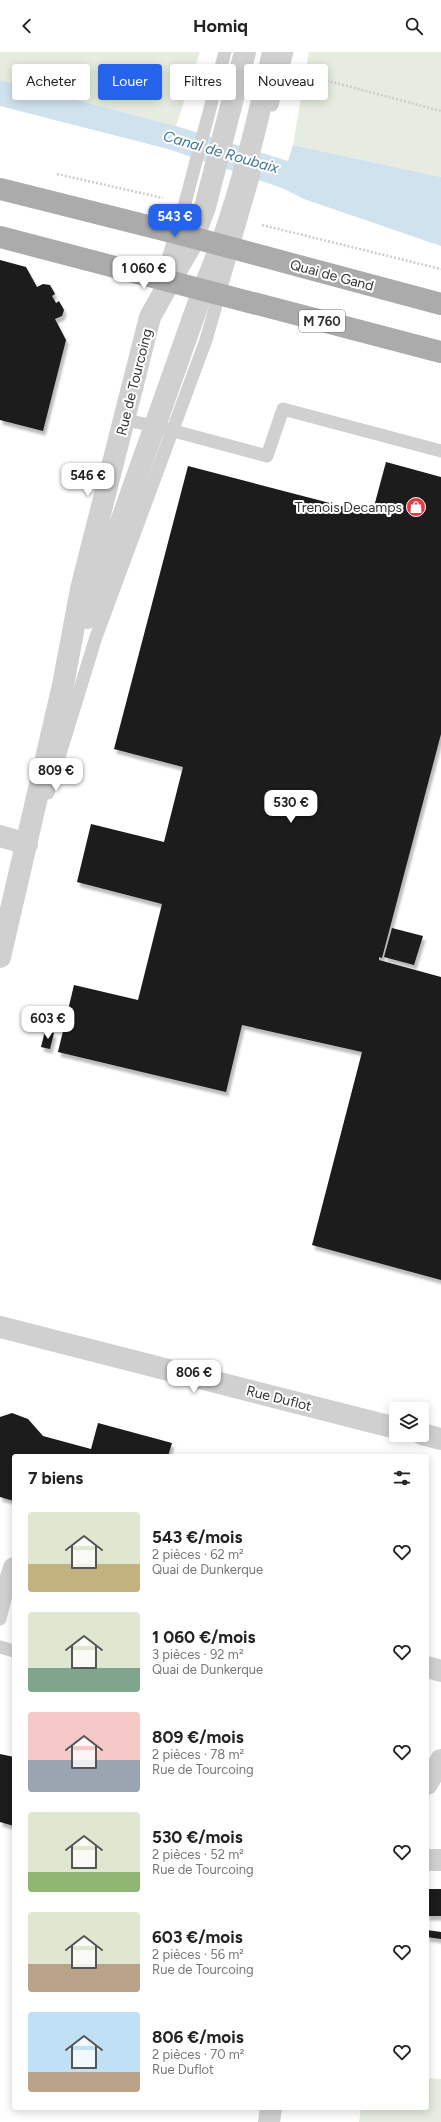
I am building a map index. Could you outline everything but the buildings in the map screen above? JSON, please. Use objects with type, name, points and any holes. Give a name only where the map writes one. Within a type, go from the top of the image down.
[{"type":"main road","name":"Quai de Gand","points":[[0,189],[185,235],[441,304]]},
{"type":"main road","name":"M 760","points":[[0,237],[441,352]]},
{"type":"street","name":"Rue de Tourcoing","points":[[236,65],[245,52]]},
{"type":"street","name":"Rue de Tourcoing","points":[[272,64],[273,52]]},
{"type":"street","name":"Rue de Tourcoing","points":[[0,957],[63,684],[81,589],[150,317],[166,280],[184,258],[185,235],[195,205],[223,100]]},
{"type":"street","name":"Rue de Tourcoing","points":[[63,684],[164,428],[228,247],[238,215],[267,100]]},
{"type":"street","points":[[0,836],[27,844]]},
{"type":"street","name":"Rue Duflot","points":[[0,1327],[389,1426]]},
{"type":"street","points":[[429,1436],[441,1439]]},
{"type":"street","points":[[0,1559],[12,1562]]},
{"type":"street","points":[[429,1668],[441,1671]]},
{"type":"street","points":[[429,1781],[441,1760]]},
{"type":"street","points":[[429,1860],[441,1860]]},
{"type":"street","points":[[269,2122],[271,2110]]},
{"type":"lane","points":[[225,52],[228,64]]},
{"type":"lane","points":[[281,64],[287,52]]},
{"type":"lane","points":[[125,420],[164,428],[267,456],[283,409],[441,451]]},
{"type":"lane","points":[[16,892],[96,637],[164,428]]},
{"type":"lane","points":[[0,1619],[11,1578]]},
{"type":"lane","points":[[0,1647],[12,1650]]},
{"type":"path","points":[[328,81],[441,111]]},
{"type":"path","points":[[54,173],[195,205]]},
{"type":"path","points":[[257,224],[441,269]]},
{"type":"shaded area","points":[[0,52],[200,52],[196,64],[170,64],[170,100],[184,100],[176,126],[77,100],[90,100],[90,64],[12,64],[12,83],[0,80]]},
{"type":"shaded area","points":[[309,52],[441,52],[441,177],[293,145],[301,100],[328,100],[328,64],[307,64]]},
{"type":"shaded area","points":[[429,2078],[441,2079],[441,2122],[359,2122],[361,2110],[429,2110]]},
{"type":"water","name":"Canal de Roubaix","points":[[0,80],[12,83],[12,100],[77,100],[176,126],[288,161],[293,145],[441,177],[441,246],[304,199],[282,188],[168,149],[0,106]]},
{"type":"place","name":"Trenois Decamps","points":[[416,507]]}]
